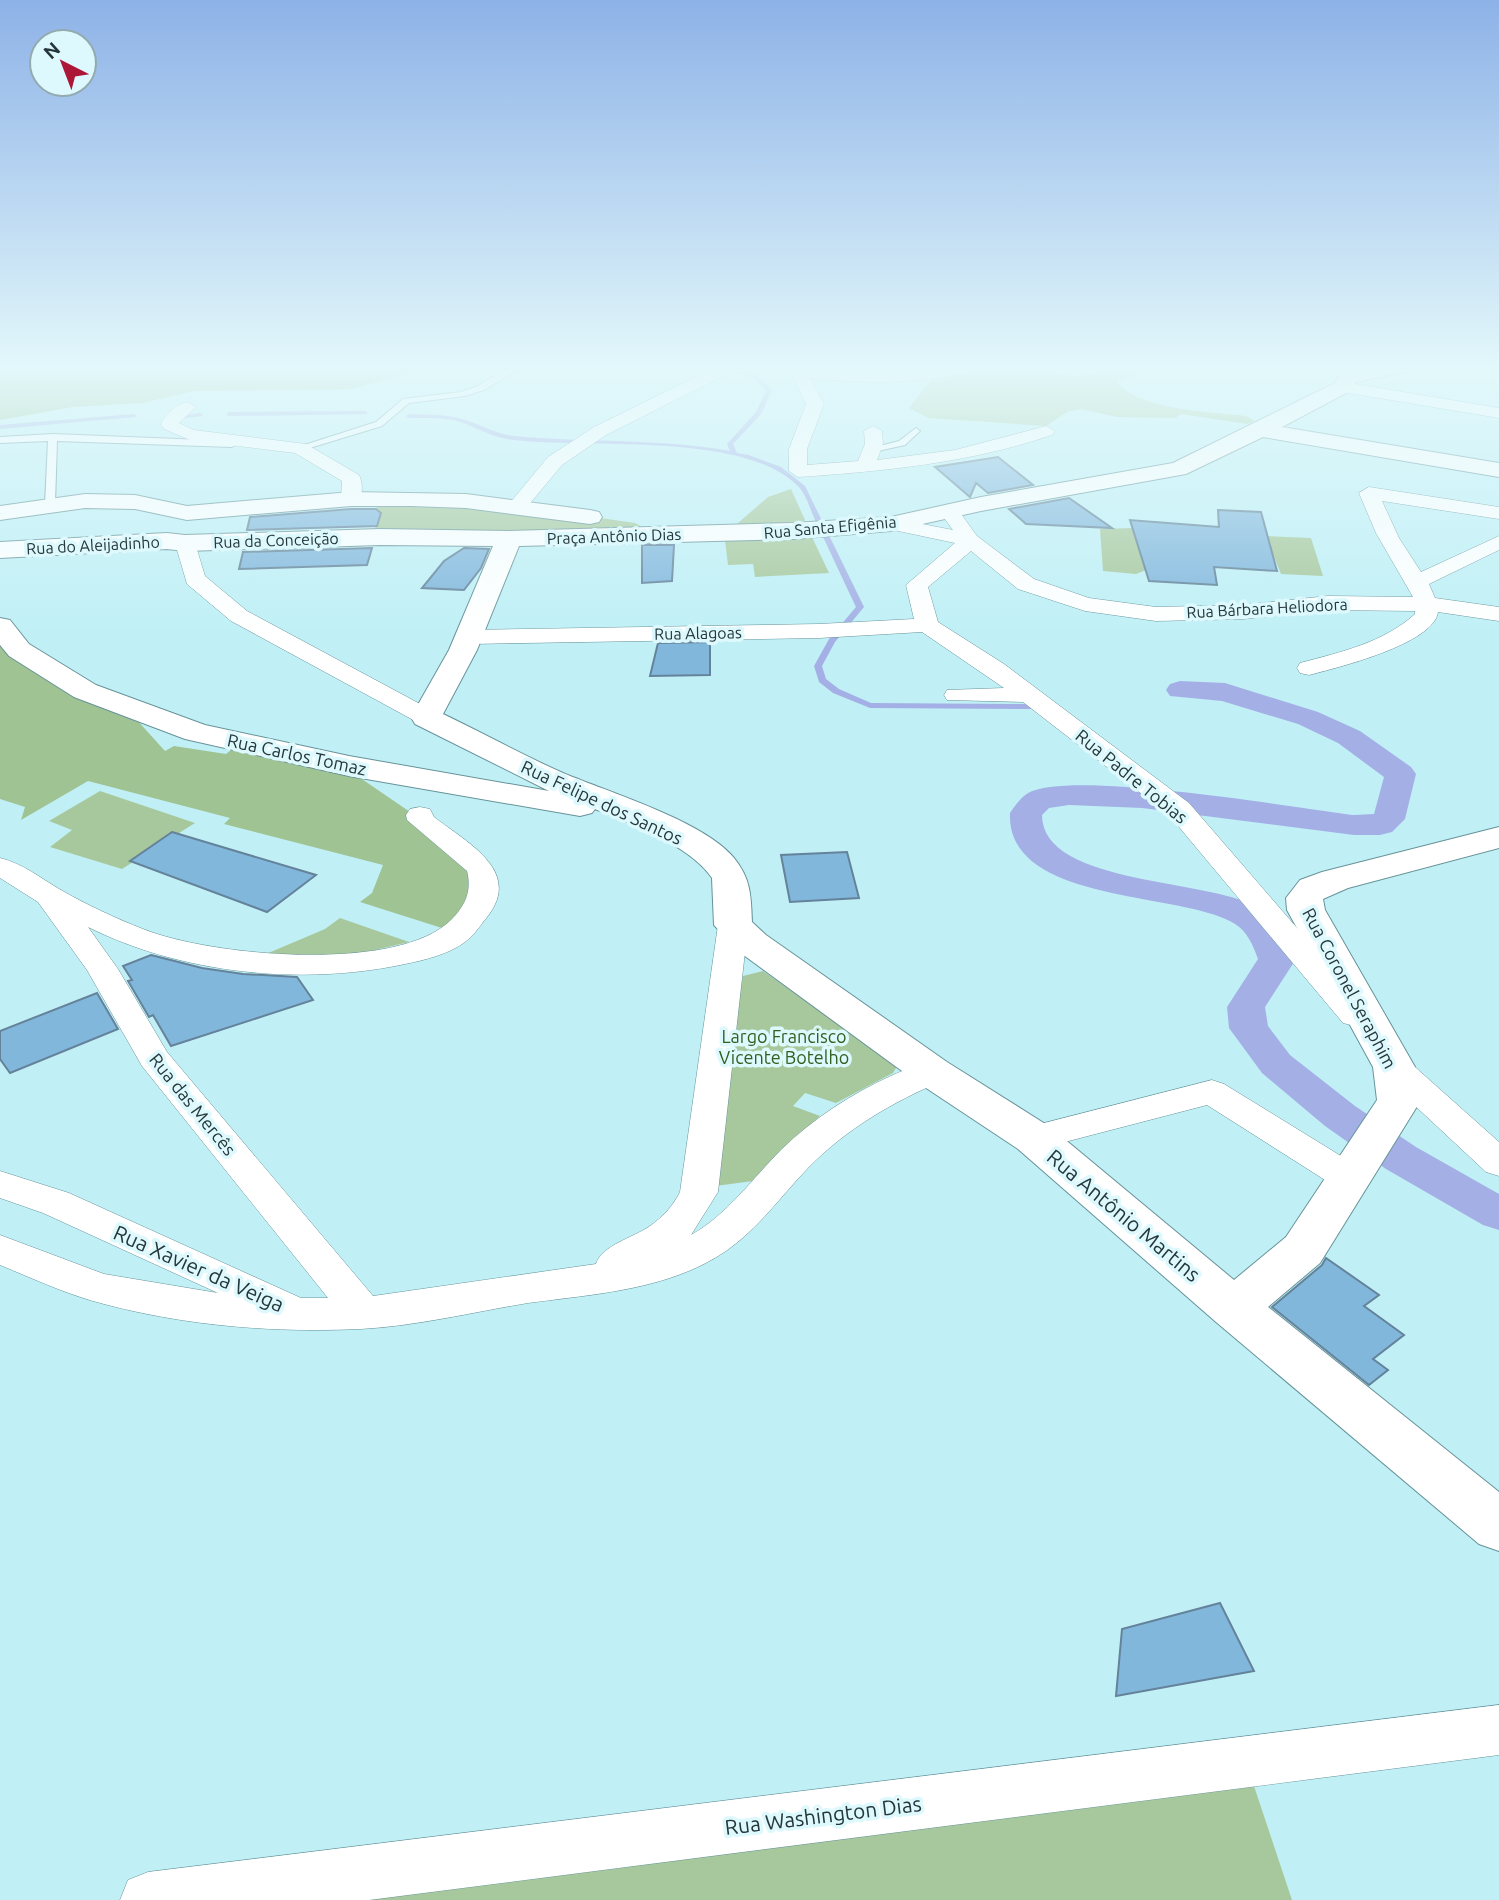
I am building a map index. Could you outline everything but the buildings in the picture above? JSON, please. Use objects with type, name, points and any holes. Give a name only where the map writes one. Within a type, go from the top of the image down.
[{"type":"street","points":[[313,456],[352,479],[351,499]]},
{"type":"street","points":[[515,509],[555,461],[563,456]]},
{"type":"street","points":[[797,456],[798,471],[848,456]]},
{"type":"street","points":[[891,456],[914,463],[959,456]]},
{"type":"street","name":"Rua Santa Efigênia","points":[[689,534],[724,535],[891,524],[1178,469],[1206,456]]},
{"type":"street","points":[[1414,456],[1499,470]]},
{"type":"street","points":[[1309,668],[1376,647],[1411,631],[1427,616],[1427,604],[1389,538],[1369,493],[1499,513]]},
{"type":"street","name":"Praça Antônio Dias","points":[[0,513],[85,501],[135,502],[187,513],[351,499],[466,501],[621,521],[689,534]]},
{"type":"street","name":"Rua Bárbara Heliodora","points":[[949,511],[970,540],[1026,584],[1086,604],[1156,614],[1243,612],[1328,603],[1427,604],[1499,614]]},
{"type":"street","points":[[176,542],[187,513]]},
{"type":"street","name":"Rua Bárbara Heliodora","points":[[891,524],[970,540]]},
{"type":"street","name":"Praça Antônio Dias","points":[[366,537],[509,539],[689,534]]},
{"type":"street","name":"Rua da Conceição","points":[[176,542],[366,537]]},
{"type":"street","points":[[426,717],[469,636],[509,539]]},
{"type":"street","points":[[927,625],[917,585],[970,540]]},
{"type":"street","name":"Rua do Aleijadinho","points":[[0,550],[176,542]]},
{"type":"street","name":"Rua Felipe dos Santos","points":[[176,542],[195,579],[239,616],[426,717],[549,779],[656,824],[715,859],[731,878],[733,925],[699,1192],[689,1214],[670,1233],[646,1248],[572,1282]]},
{"type":"street","points":[[1417,583],[1499,542]]},
{"type":"street","name":"Rua Alagoas","points":[[469,636],[819,631],[927,625]]},
{"type":"street","name":"Rua Padre Tobias","points":[[927,625],[995,669],[1179,809],[1387,1055],[1499,1163]]},
{"type":"street","name":"Rua Carlos Tomaz","points":[[0,626],[19,650],[85,691],[196,732],[349,766],[562,805],[621,809]]},
{"type":"street","points":[[956,695],[1029,695]]},
{"type":"street","points":[[49,895],[127,936],[194,954],[227,960],[312,965],[375,960],[442,943],[472,918],[484,891],[485,879],[480,867],[421,820],[420,815]]},
{"type":"street","name":"Rua Coronel Seraphim","points":[[1234,1308],[1303,1250],[1399,1100],[1387,1055],[1306,910],[1304,898],[1313,888],[1335,880],[1499,837]]},
{"type":"street","name":"Rua das Mercês","points":[[0,867],[22,877],[49,895],[102,969],[154,1058],[363,1312]]},
{"type":"street","name":"Rua Antônio Martins","points":[[733,925],[751,943],[932,1072],[1034,1138],[1234,1308],[1499,1526]]},
{"type":"street","name":"Rua Xavier da Veiga","points":[[0,1184],[55,1203],[301,1313],[363,1312],[632,1274],[689,1254],[731,1227],[796,1157],[844,1115],[886,1091],[932,1072]]},
{"type":"street","points":[[1034,1138],[1212,1092],[1365,1151]]},
{"type":"street","points":[[0,1249],[101,1288],[206,1307],[301,1313]]},
{"type":"street","name":"Rua Washington Dias","points":[[148,1900],[1499,1730]]},
{"type":"lane","points":[[50,504],[52,456]]},
{"type":"green space","points":[[791,489],[805,520],[800,525],[730,530],[768,497]]},
{"type":"green space","points":[[426,501],[600,518],[635,523],[647,530],[375,530],[377,502]]},
{"type":"green space","points":[[1134,528],[1146,570],[1136,574],[1103,571],[1100,529]]},
{"type":"green space","points":[[811,535],[829,573],[755,577],[753,564],[728,565],[725,541]]},
{"type":"green space","points":[[1266,536],[1311,538],[1323,576],[1281,574]]},
{"type":"green space","points":[[0,633],[126,708],[165,751],[174,746],[226,754],[231,750],[267,753],[356,775],[413,814],[468,866],[472,876],[463,911],[445,929],[360,902],[372,893],[383,865],[224,824],[230,818],[88,781],[21,820],[25,807],[0,799]]},
{"type":"green space","points":[[100,791],[195,823],[122,869],[50,847],[72,830],[49,821]]},
{"type":"green space","points":[[340,918],[409,942],[345,957],[266,954],[325,929]]},
{"type":"green space","name":"Largo Francisco Vicente Botelho","points":[[763,971],[895,1063],[896,1068],[893,1073],[836,1103],[805,1093],[793,1106],[820,1116],[753,1181],[715,1186],[720,1108],[743,976]]},
{"type":"green space","points":[[1243,1753],[1292,1900],[203,1900]]},
{"type":"waterway","points":[[744,456],[779,469],[803,487],[860,607],[832,641],[818,666],[822,680],[836,691],[870,705],[1029,707]]},
{"type":"waterway","points":[[1180,690],[1225,692],[1308,718],[1349,737],[1400,774],[1389,819],[1380,825],[1354,825],[1142,798],[1069,795],[1039,800],[1026,813],[1028,834],[1044,853],[1067,867],[1095,878],[1218,905],[1242,913],[1254,921],[1264,933],[1277,959],[1246,1007],[1249,1028],[1276,1064],[1340,1116],[1401,1158],[1499,1214]]}]
